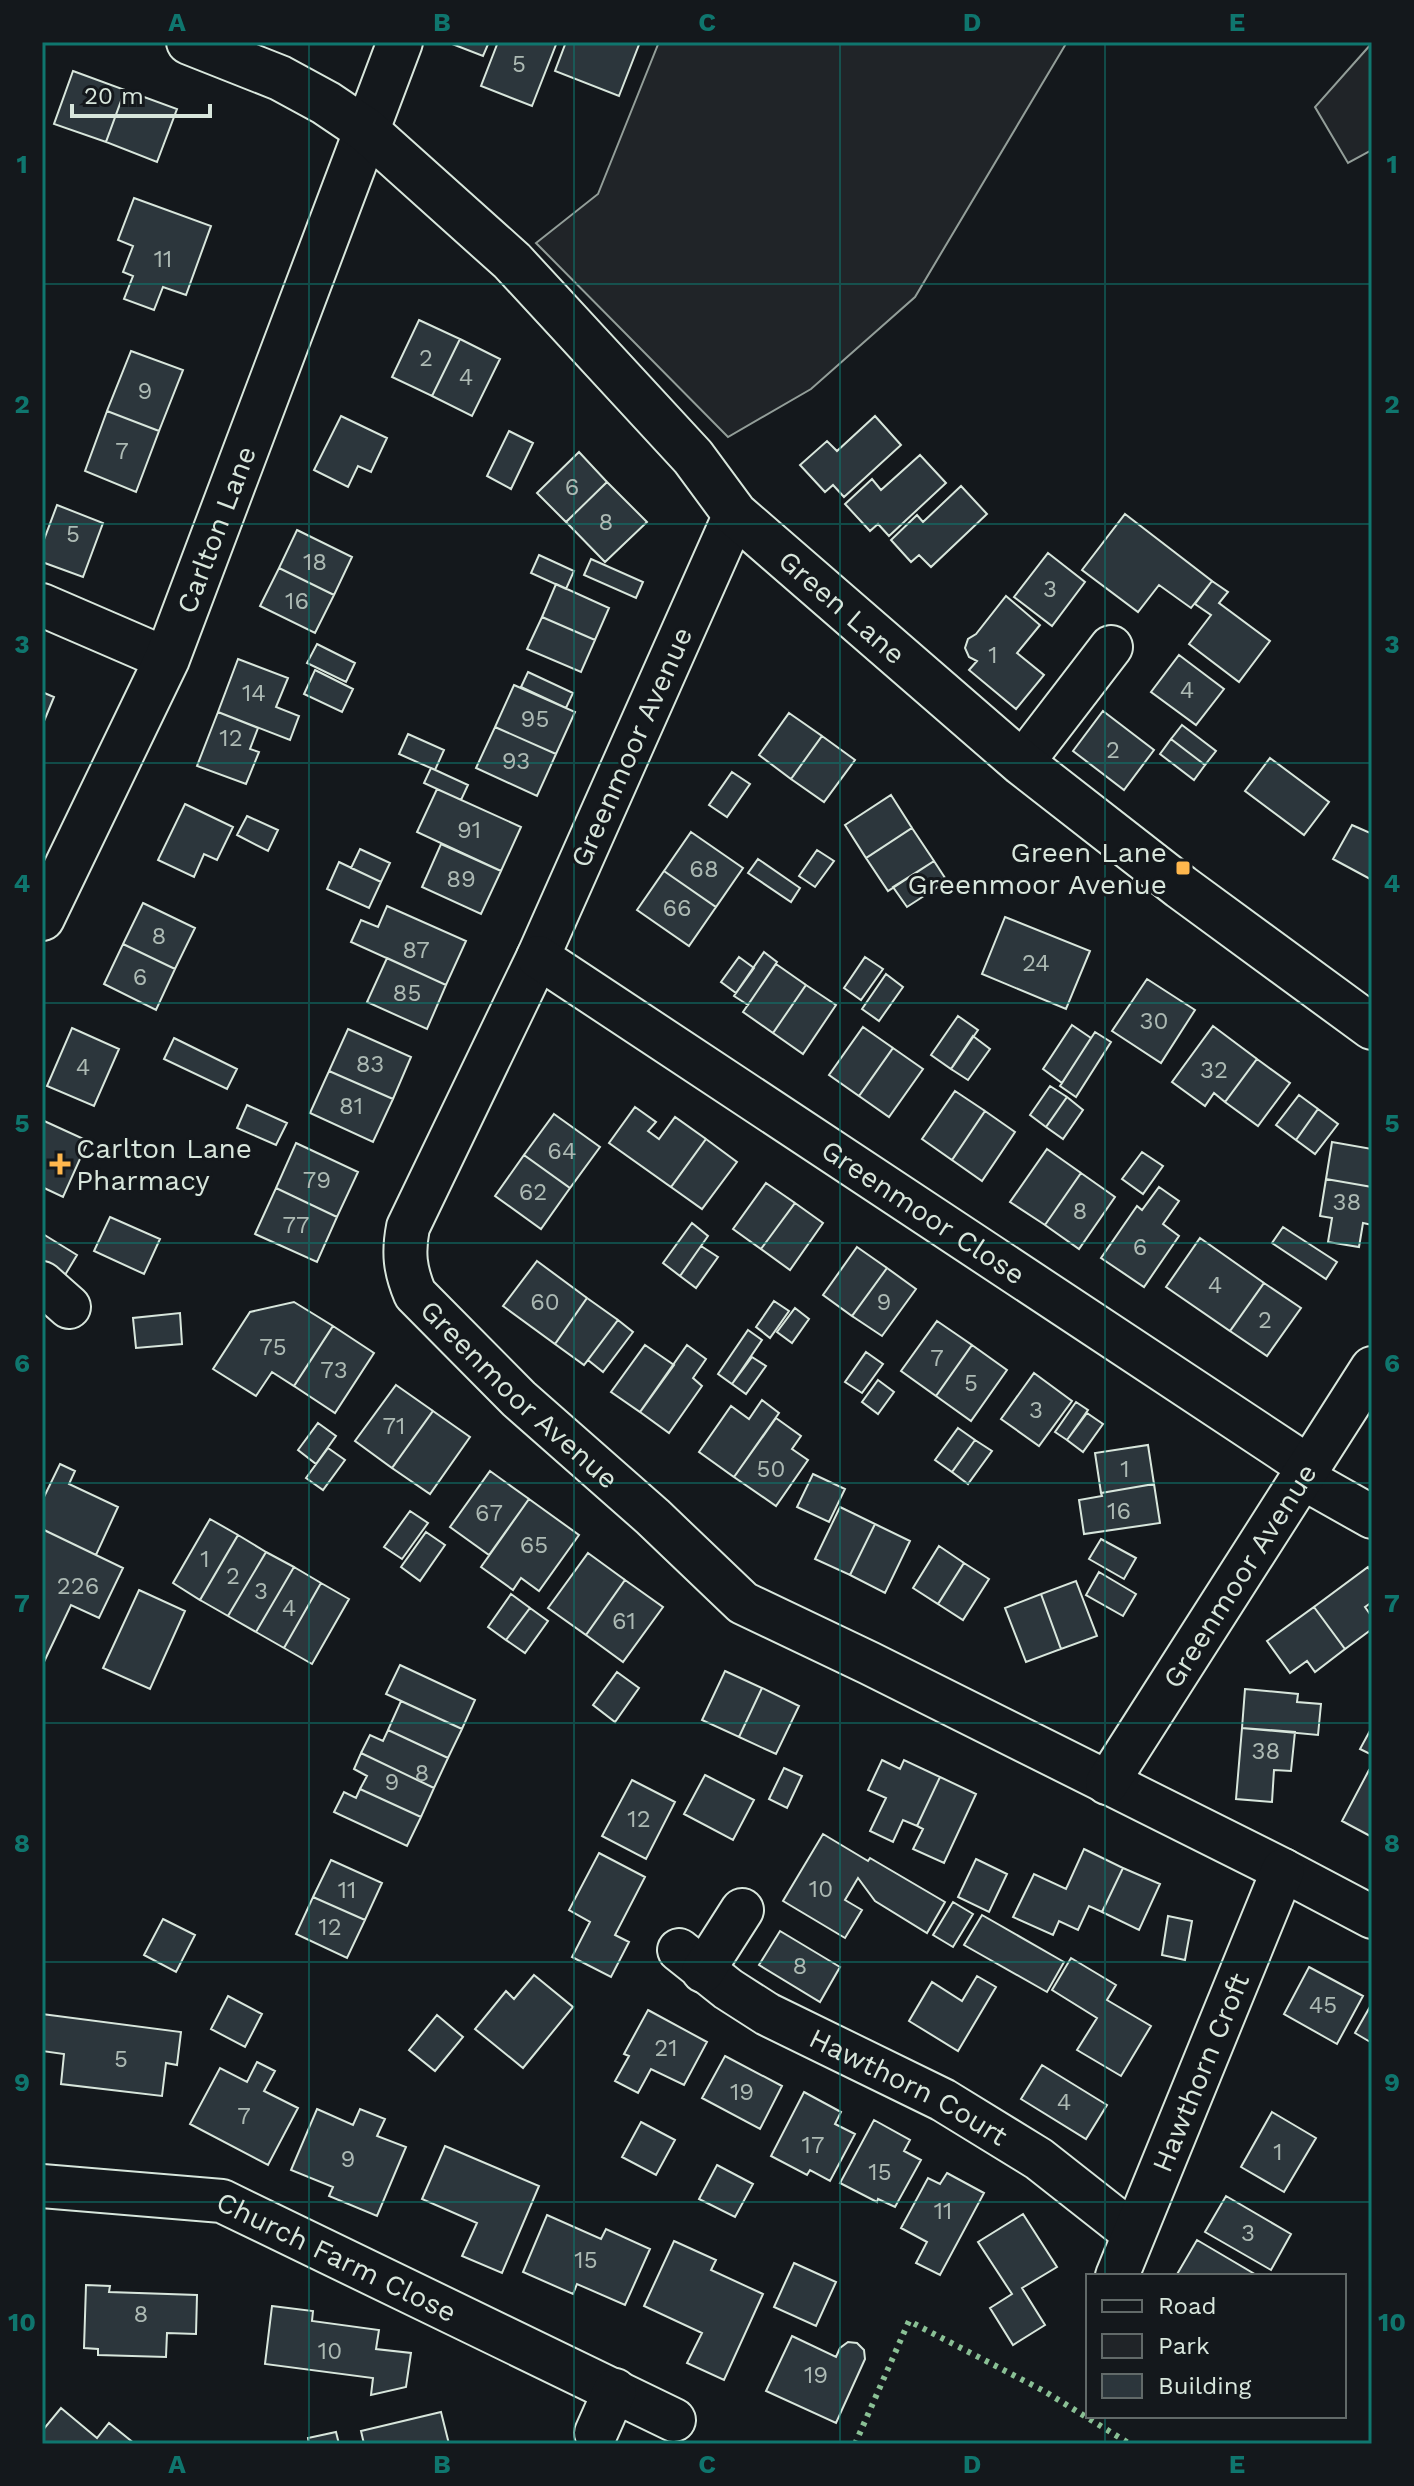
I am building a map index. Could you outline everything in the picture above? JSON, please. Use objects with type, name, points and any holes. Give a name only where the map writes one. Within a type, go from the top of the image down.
[{"type":"main road","name":"Green Lane","points":[[189,42],[280,78],[326,103],[366,130],[512,261],[693,457],[735,514],[1022,763],[1181,887],[1372,1027]]},
{"type":"main road","name":"Carlton Lane","points":[[42,918],[167,659],[400,42]]},
{"type":"street","name":"Greenmoor Avenue","points":[[735,514],[538,957],[408,1227],[404,1250],[406,1273],[415,1294],[519,1399],[653,1517],[743,1603],[869,1663],[1372,1917]]},
{"type":"street","points":[[42,605],[167,659]]},
{"type":"street","points":[[1022,763],[1111,647]]},
{"type":"street","name":"Greenmoor Close","points":[[538,957],[1372,1517]]},
{"type":"street","name":"Greenmoor Avenue","points":[[1107,1783],[1372,1368]]},
{"type":"street","name":"Hawthorn Croft","points":[[1118,2274],[1283,1870]]},
{"type":"street","name":"Hawthorn Court","points":[[742,1910],[691,1960],[767,2014],[930,2093],[1039,2159],[1133,2233]]},
{"type":"street","name":"Church Farm Close","points":[[42,2186],[222,2201],[674,2420]]},
{"type":"street","points":[[596,2433],[615,2390]]},
{"type":"green space","points":[[659,42],[1067,42],[915,297],[811,389],[728,437],[536,243],[598,194]]},
{"type":"green space","points":[[1372,43],[1372,150],[1348,163],[1315,107]]},
{"type":"building","points":[[447,42],[489,42],[483,56]]},
{"type":"building","points":[[498,42],[557,42],[532,106],[481,86]]},
{"type":"building","points":[[566,42],[640,42],[619,96],[555,71]]},
{"type":"building","points":[[73,71],[125,90],[106,142],[54,124]]},
{"type":"building","points":[[125,90],[177,109],[157,162],[106,142]]},
{"type":"building","points":[[134,198],[211,226],[186,295],[163,287],[154,310],[124,299],[133,276],[123,272],[133,246],[118,240]]},
{"type":"building","points":[[419,320],[460,339],[432,396],[392,377]]},
{"type":"building","points":[[460,339],[500,359],[472,416],[432,396]]},
{"type":"building","points":[[131,351],[183,370],[159,431],[107,411]]},
{"type":"building","points":[[107,411],[159,431],[136,492],[85,471]]},
{"type":"building","points":[[341,416],[387,438],[371,472],[358,466],[348,487],[314,470]]},
{"type":"building","points":[[875,416],[901,445],[844,497],[833,485],[825,492],[800,465],[827,441],[837,451]]},
{"type":"building","points":[[509,431],[533,443],[511,489],[487,476]]},
{"type":"building","points":[[579,452],[607,482],[566,522],[537,493]]},
{"type":"building","points":[[920,455],[946,483],[889,536],[878,524],[870,531],[845,504],[872,479],[881,490]]},
{"type":"building","points":[[607,482],[647,522],[605,562],[566,522]]},
{"type":"building","points":[[961,486],[987,514],[931,567],[919,555],[911,562],[891,540],[917,515],[923,522]]},
{"type":"building","points":[[57,505],[103,523],[83,577],[42,562],[42,545]]},
{"type":"building","points":[[1125,514],[1212,581],[1191,608],[1159,585],[1138,612],[1082,570]]},
{"type":"building","points":[[297,530],[352,557],[334,595],[279,568]]},
{"type":"building","points":[[1048,553],[1085,582],[1052,626],[1014,597]]},
{"type":"building","points":[[539,555],[574,571],[566,589],[531,573]]},
{"type":"building","points":[[591,559],[643,582],[636,598],[584,575]]},
{"type":"building","points":[[279,568],[334,595],[315,633],[260,606]]},
{"type":"building","points":[[1212,581],[1228,592],[1219,603],[1270,641],[1239,682],[1189,644],[1211,615],[1195,604]]},
{"type":"building","points":[[556,584],[609,608],[595,640],[542,617]]},
{"type":"building","points":[[1006,596],[1040,625],[1017,653],[1044,675],[1016,709],[969,670],[977,661],[969,657],[965,648],[968,639],[976,634]]},
{"type":"building","points":[[542,617],[595,640],[581,672],[527,649]]},
{"type":"building","points":[[317,644],[355,663],[346,682],[307,663]]},
{"type":"building","points":[[1179,655],[1224,689],[1196,725],[1151,692]]},
{"type":"building","points":[[238,659],[288,678],[276,707],[299,716],[290,740],[218,712]]},
{"type":"building","points":[[315,670],[353,689],[342,712],[304,694]]},
{"type":"building","points":[[528,672],[573,693],[566,708],[521,687]]},
{"type":"building","points":[[514,685],[575,712],[556,754],[495,727]]},
{"type":"building","points":[[42,692],[54,697],[42,726]]},
{"type":"building","points":[[1103,711],[1154,750],[1124,790],[1073,751]]},
{"type":"building","points":[[218,712],[258,728],[250,749],[259,752],[246,784],[197,766]]},
{"type":"building","points":[[789,713],[822,736],[791,779],[759,755]]},
{"type":"building","points":[[1182,725],[1216,751],[1205,765],[1171,739]]},
{"type":"building","points":[[495,727],[556,754],[537,796],[476,768]]},
{"type":"building","points":[[408,734],[444,750],[435,770],[399,754]]},
{"type":"building","points":[[822,736],[855,760],[824,802],[791,779]]},
{"type":"building","points":[[1171,739],[1205,765],[1194,780],[1160,754]]},
{"type":"building","points":[[1270,758],[1329,802],[1304,835],[1245,791]]},
{"type":"building","points":[[431,768],[468,785],[461,800],[424,783]]},
{"type":"building","points":[[732,772],[750,784],[727,817],[709,805]]},
{"type":"building","points":[[437,789],[521,827],[501,871],[417,832]]},
{"type":"building","points":[[891,795],[912,828],[866,858],[845,825]]},
{"type":"building","points":[[185,804],[233,827],[217,860],[204,854],[194,877],[158,860]]},
{"type":"building","points":[[247,816],[278,830],[268,851],[237,835]]},
{"type":"building","points":[[1352,825],[1370,833],[1372,829],[1372,880],[1333,859]]},
{"type":"building","points":[[912,828],[934,861],[888,891],[866,858]]},
{"type":"building","points":[[691,832],[743,868],[716,907],[664,871]]},
{"type":"building","points":[[441,844],[501,871],[481,914],[422,887]]},
{"type":"building","points":[[360,849],[390,863],[381,882],[351,868]]},
{"type":"building","points":[[817,850],[834,861],[815,887],[799,876]]},
{"type":"building","points":[[758,859],[800,888],[791,902],[748,873]]},
{"type":"building","points":[[934,861],[947,881],[907,907],[893,887]]},
{"type":"building","points":[[339,862],[381,882],[369,908],[327,889]]},
{"type":"building","points":[[664,871],[716,907],[689,946],[637,910]]},
{"type":"building","points":[[143,903],[195,928],[175,969],[123,944]]},
{"type":"building","points":[[387,906],[466,941],[446,985],[351,942],[361,920],[378,927]]},
{"type":"building","points":[[1005,917],[1090,951],[1066,1009],[982,974]]},
{"type":"building","points":[[123,944],[175,969],[156,1010],[104,984]]},
{"type":"building","points":[[764,952],[777,962],[748,1005],[734,996]]},
{"type":"building","points":[[739,957],[754,968],[736,993],[721,982]]},
{"type":"building","points":[[865,957],[883,969],[861,1000],[844,988]]},
{"type":"building","points":[[387,958],[446,985],[427,1029],[367,1002]]},
{"type":"building","points":[[776,964],[806,985],[773,1033],[743,1012]]},
{"type":"building","points":[[886,974],[903,987],[879,1021],[862,1009]]},
{"type":"building","points":[[1147,979],[1195,1010],[1161,1063],[1112,1031]]},
{"type":"building","points":[[806,985],[836,1005],[803,1054],[773,1033]]},
{"type":"building","points":[[958,1016],[978,1030],[951,1069],[931,1055]]},
{"type":"building","points":[[1072,1025],[1091,1038],[1062,1083],[1043,1069]]},
{"type":"building","points":[[1213,1026],[1257,1059],[1225,1102],[1214,1093],[1205,1106],[1172,1082]]},
{"type":"building","points":[[863,1027],[893,1048],[859,1096],[829,1075]]},
{"type":"building","points":[[72,1028],[119,1049],[94,1106],[47,1086]]},
{"type":"building","points":[[348,1029],[411,1057],[393,1099],[329,1071]]},
{"type":"building","points":[[1095,1032],[1111,1042],[1076,1097],[1060,1086]]},
{"type":"building","points":[[973,1036],[990,1049],[968,1080],[951,1069]]},
{"type":"building","points":[[174,1038],[237,1069],[227,1089],[164,1059]]},
{"type":"building","points":[[893,1048],[923,1069],[889,1117],[859,1096]]},
{"type":"building","points":[[1257,1059],[1290,1083],[1258,1126],[1225,1102]]},
{"type":"building","points":[[329,1071],[393,1099],[373,1142],[310,1113]]},
{"type":"building","points":[[1050,1086],[1067,1097],[1046,1127],[1030,1115]]},
{"type":"building","points":[[955,1091],[985,1111],[952,1160],[922,1139]]},
{"type":"building","points":[[1299,1095],[1318,1109],[1296,1140],[1276,1125]]},
{"type":"building","points":[[1067,1097],[1083,1110],[1063,1139],[1046,1127]]},
{"type":"building","points":[[247,1105],[287,1123],[276,1145],[237,1128]]},
{"type":"building","points":[[635,1107],[656,1122],[648,1131],[659,1139],[675,1117],[706,1139],[671,1187],[609,1143]]},
{"type":"building","points":[[1318,1109],[1338,1124],[1315,1154],[1296,1140]]},
{"type":"building","points":[[985,1111],[1015,1132],[982,1181],[952,1160]]},
{"type":"building","points":[[554,1114],[600,1147],[570,1188],[524,1155]]},
{"type":"building","name":"Carlton Lane Pharmacy","points":[[42,1120],[88,1141],[63,1197],[42,1187]]},
{"type":"building","points":[[706,1139],[737,1162],[702,1209],[671,1187]]},
{"type":"building","points":[[1332,1142],[1372,1149],[1372,1187],[1326,1179]]},
{"type":"building","points":[[296,1143],[358,1172],[337,1217],[276,1188]]},
{"type":"building","points":[[1047,1149],[1081,1173],[1045,1225],[1010,1202]]},
{"type":"building","points":[[1142,1152],[1163,1166],[1143,1194],[1122,1179]]},
{"type":"building","points":[[524,1155],[570,1188],[541,1229],[495,1196]]},
{"type":"building","points":[[1081,1173],[1115,1197],[1079,1249],[1045,1225]]},
{"type":"building","points":[[1326,1179],[1372,1187],[1372,1225],[1363,1223],[1359,1247],[1328,1242],[1332,1218],[1320,1216]]},
{"type":"building","points":[[766,1183],[795,1203],[761,1249],[733,1229]]},
{"type":"building","points":[[1159,1187],[1179,1201],[1163,1224],[1179,1236],[1144,1287],[1101,1258],[1137,1206],[1142,1210]]},
{"type":"building","points":[[276,1188],[337,1217],[317,1262],[255,1234]]},
{"type":"building","points":[[795,1203],[823,1223],[790,1270],[761,1249]]},
{"type":"building","points":[[110,1217],[160,1239],[144,1274],[94,1251]]},
{"type":"building","points":[[692,1223],[708,1236],[680,1276],[663,1263]]},
{"type":"building","points":[[1283,1227],[1337,1262],[1326,1279],[1272,1243]]},
{"type":"building","points":[[43,1234],[77,1255],[65,1275],[42,1262]]},
{"type":"building","points":[[1200,1238],[1264,1283],[1230,1331],[1166,1287]]},
{"type":"building","points":[[701,1246],[718,1257],[696,1288],[680,1276]]},
{"type":"building","points":[[857,1247],[887,1268],[852,1316],[823,1295]]},
{"type":"building","points":[[537,1261],[587,1298],[555,1344],[503,1306]]},
{"type":"building","points":[[887,1268],[916,1289],[882,1336],[852,1316]]},
{"type":"building","points":[[1264,1283],[1301,1308],[1267,1356],[1230,1331]]},
{"type":"building","points":[[587,1298],[618,1320],[584,1365],[555,1344]]},
{"type":"building","points":[[774,1301],[789,1311],[770,1338],[756,1327]]},
{"type":"building","points":[[294,1302],[333,1326],[294,1386],[272,1372],[256,1396],[213,1369],[250,1312]]},
{"type":"building","points":[[795,1308],[809,1319],[792,1343],[777,1332]]},
{"type":"building","points":[[180,1313],[182,1344],[136,1348],[133,1318]]},
{"type":"building","points":[[618,1320],[633,1332],[603,1372],[588,1360]]},
{"type":"building","points":[[937,1321],[972,1345],[936,1396],[901,1371]]},
{"type":"building","points":[[333,1326],[374,1353],[335,1413],[294,1386]]},
{"type":"building","points":[[748,1330],[762,1340],[732,1384],[718,1374]]},
{"type":"building","points":[[645,1345],[674,1365],[640,1412],[611,1392]]},
{"type":"building","points":[[687,1345],[706,1359],[693,1378],[702,1386],[669,1433],[640,1412]]},
{"type":"building","points":[[972,1345],[1007,1370],[971,1421],[936,1396]]},
{"type":"building","points":[[866,1352],[883,1364],[862,1393],[845,1382]]},
{"type":"building","points":[[752,1357],[766,1366],[746,1394],[732,1384]]},
{"type":"building","points":[[1034,1373],[1072,1401],[1039,1446],[1001,1419]]},
{"type":"building","points":[[878,1380],[894,1392],[878,1414],[862,1402]]},
{"type":"building","points":[[396,1385],[433,1411],[392,1468],[355,1441]]},
{"type":"building","points":[[762,1400],[779,1413],[734,1477],[699,1452],[731,1406],[749,1419]]},
{"type":"building","points":[[1076,1402],[1088,1410],[1067,1440],[1055,1432]]},
{"type":"building","points":[[433,1411],[470,1437],[430,1494],[392,1468]]},
{"type":"building","points":[[1087,1413],[1103,1424],[1083,1452],[1067,1440]]},
{"type":"building","points":[[776,1418],[801,1436],[792,1449],[808,1460],[776,1506],[734,1477]]},
{"type":"building","points":[[318,1423],[336,1436],[316,1464],[298,1450]]},
{"type":"building","points":[[958,1428],[975,1440],[952,1472],[935,1460]]},
{"type":"building","points":[[975,1440],[992,1451],[968,1484],[952,1472]]},
{"type":"building","points":[[1148,1445],[1154,1484],[1101,1493],[1095,1453]]},
{"type":"building","points":[[328,1448],[345,1460],[323,1490],[306,1478]]},
{"type":"building","points":[[60,1464],[75,1471],[69,1484],[118,1507],[96,1555],[42,1529],[42,1501]]},
{"type":"building","points":[[490,1471],[529,1499],[489,1555],[450,1527]]},
{"type":"building","points":[[813,1474],[845,1489],[829,1522],[797,1507]]},
{"type":"building","points":[[1154,1484],[1160,1523],[1084,1534],[1079,1500]]},
{"type":"building","points":[[529,1499],[579,1535],[539,1591],[521,1578],[513,1590],[481,1567]]},
{"type":"building","points":[[840,1507],[875,1524],[850,1575],[815,1559]]},
{"type":"building","points":[[410,1511],[428,1523],[402,1559],[384,1547]]},
{"type":"building","points":[[210,1519],[238,1535],[200,1600],[173,1583]]},
{"type":"building","points":[[875,1524],[910,1541],[885,1593],[850,1575]]},
{"type":"building","points":[[42,1529],[123,1568],[99,1618],[71,1605],[43,1664]]},
{"type":"building","points":[[426,1532],[445,1545],[420,1581],[401,1567]]},
{"type":"building","points":[[238,1535],[266,1552],[228,1616],[200,1600]]},
{"type":"building","points":[[1101,1539],[1136,1558],[1124,1579],[1089,1559]]},
{"type":"building","points":[[939,1546],[964,1563],[938,1604],[913,1588]]},
{"type":"building","points":[[266,1552],[294,1567],[256,1632],[228,1616]]},
{"type":"building","points":[[588,1553],[625,1580],[586,1635],[548,1608]]},
{"type":"building","points":[[964,1563],[989,1579],[963,1620],[938,1604]]},
{"type":"building","points":[[294,1567],[321,1583],[284,1648],[256,1632]]},
{"type":"building","points":[[1368,1567],[1372,1573],[1372,1602],[1365,1607],[1372,1617],[1372,1629],[1345,1649],[1314,1607]]},
{"type":"building","points":[[1099,1572],[1136,1594],[1123,1616],[1086,1595]]},
{"type":"building","points":[[625,1580],[663,1607],[623,1662],[586,1635]]},
{"type":"building","points":[[1076,1581],[1097,1636],[1061,1649],[1041,1594]]},
{"type":"building","points":[[321,1583],[349,1599],[312,1664],[284,1648]]},
{"type":"building","points":[[139,1590],[185,1611],[150,1689],[103,1668]]},
{"type":"building","points":[[511,1594],[530,1608],[506,1640],[488,1627]]},
{"type":"building","points":[[1041,1594],[1061,1649],[1026,1662],[1005,1608]]},
{"type":"building","points":[[1314,1607],[1345,1649],[1315,1672],[1307,1661],[1290,1673],[1267,1641]]},
{"type":"building","points":[[530,1608],[548,1621],[525,1653],[506,1640]]},
{"type":"building","points":[[400,1665],[475,1700],[462,1729],[386,1694]]},
{"type":"building","points":[[725,1671],[762,1688],[739,1737],[702,1720]]},
{"type":"building","points":[[617,1672],[639,1688],[615,1722],[593,1705]]},
{"type":"building","points":[[762,1688],[799,1706],[776,1754],[739,1737]]},
{"type":"building","points":[[1245,1689],[1298,1694],[1297,1702],[1321,1704],[1318,1735],[1242,1728]]},
{"type":"building","points":[[401,1701],[462,1729],[448,1758],[388,1730]]},
{"type":"building","points":[[1372,1727],[1372,1755],[1360,1749]]},
{"type":"building","points":[[1242,1728],[1295,1732],[1291,1771],[1274,1770],[1272,1802],[1236,1799]]},
{"type":"building","points":[[388,1730],[448,1758],[434,1788],[361,1753],[370,1735],[383,1741]]},
{"type":"building","points":[[361,1753],[434,1788],[421,1817],[360,1789],[367,1776],[354,1769]]},
{"type":"building","points":[[882,1760],[900,1769],[904,1760],[940,1777],[917,1826],[903,1820],[893,1842],[870,1831],[886,1798],[868,1790]]},
{"type":"building","points":[[784,1768],[802,1776],[787,1808],[769,1799]]},
{"type":"building","points":[[1369,1770],[1372,1771],[1372,1837],[1342,1821]]},
{"type":"building","points":[[705,1775],[754,1800],[733,1840],[684,1814]]},
{"type":"building","points":[[940,1777],[976,1794],[944,1863],[913,1849],[923,1829],[917,1826]]},
{"type":"building","points":[[632,1780],[675,1802],[646,1859],[602,1836]]},
{"type":"building","points":[[360,1789],[421,1817],[407,1846],[334,1812],[344,1792],[356,1798]]},
{"type":"building","points":[[823,1834],[945,1902],[927,1933],[875,1901],[858,1878],[845,1900],[862,1910],[845,1938],[783,1901]]},
{"type":"building","points":[[1084,1849],[1123,1868],[1102,1912],[1089,1906],[1078,1930],[1059,1921],[1053,1935],[1013,1917],[1034,1874],[1066,1889]]},
{"type":"building","points":[[599,1853],[645,1877],[615,1935],[629,1942],[611,1977],[572,1957],[590,1922],[569,1910]]},
{"type":"building","points":[[976,1859],[1007,1874],[989,1912],[958,1897]]},
{"type":"building","points":[[331,1860],[382,1883],[365,1920],[313,1897]]},
{"type":"building","points":[[1123,1868],[1160,1884],[1139,1930],[1102,1912]]},
{"type":"building","points":[[313,1897],[365,1920],[347,1958],[296,1934]]},
{"type":"building","points":[[953,1902],[973,1914],[953,1947],[933,1935]]},
{"type":"building","points":[[982,1915],[1064,1962],[1047,1992],[964,1945]]},
{"type":"building","points":[[1168,1916],[1192,1921],[1185,1960],[1162,1955]]},
{"type":"building","points":[[163,1919],[195,1935],[176,1972],[144,1955]]},
{"type":"building","points":[[780,1931],[840,1967],[820,2002],[759,1965]]},
{"type":"building","points":[[1071,1958],[1116,1985],[1107,2000],[1151,2026],[1121,2076],[1077,2050],[1097,2018],[1052,1990]]},
{"type":"building","points":[[1309,1967],[1363,1996],[1337,2044],[1284,2014]]},
{"type":"building","points":[[534,1975],[573,2007],[523,2068],[475,2029],[506,1991],[514,1999]]},
{"type":"building","points":[[977,1976],[996,1987],[958,2051],[909,2021],[932,1982],[962,2001]]},
{"type":"building","points":[[228,1996],[262,2014],[245,2047],[211,2029]]},
{"type":"building","points":[[1372,2006],[1372,2043],[1355,2033]]},
{"type":"building","points":[[648,2010],[707,2042],[684,2085],[651,2069],[638,2093],[615,2081],[629,2056],[624,2054]]},
{"type":"building","points":[[42,2014],[181,2032],[177,2065],[166,2063],[162,2096],[61,2084],[64,2054],[42,2051]]},
{"type":"building","points":[[437,2015],[463,2037],[435,2071],[409,2050]]},
{"type":"building","points":[[725,2056],[782,2086],[760,2129],[702,2098]]},
{"type":"building","points":[[257,2062],[275,2071],[264,2091],[298,2108],[268,2165],[190,2124],[220,2068],[247,2082]]},
{"type":"building","points":[[1042,2065],[1107,2105],[1086,2139],[1021,2099]]},
{"type":"building","points":[[804,2092],[841,2112],[835,2124],[855,2134],[830,2181],[810,2170],[807,2175],[771,2156]]},
{"type":"building","points":[[317,2109],[353,2125],[360,2109],[385,2119],[377,2136],[406,2147],[377,2216],[329,2196],[333,2187],[291,2170]]},
{"type":"building","points":[[1272,2112],[1316,2138],[1284,2192],[1241,2167]]},
{"type":"building","points":[[874,2120],[910,2140],[904,2151],[921,2160],[895,2207],[878,2199],[877,2202],[840,2183]]},
{"type":"building","points":[[641,2122],[675,2140],[656,2175],[622,2157]]},
{"type":"building","points":[[445,2146],[539,2186],[502,2273],[462,2256],[477,2223],[422,2199]]},
{"type":"building","points":[[717,2165],[753,2184],[735,2217],[699,2199]]},
{"type":"building","points":[[947,2173],[984,2193],[940,2275],[916,2263],[927,2242],[901,2228],[928,2178],[940,2184]]},
{"type":"building","points":[[1226,2196],[1291,2234],[1271,2270],[1205,2232]]},
{"type":"building","points":[[1023,2214],[1057,2267],[1022,2288],[1045,2325],[1013,2345],[990,2308],[1012,2294],[978,2242]]},
{"type":"building","points":[[547,2215],[601,2239],[606,2229],[650,2249],[625,2305],[577,2284],[573,2294],[523,2272]]},
{"type":"building","points":[[1197,2240],[1255,2274],[1177,2274]]},
{"type":"building","points":[[674,2241],[716,2260],[711,2270],[763,2294],[724,2380],[687,2363],[702,2333],[644,2306]]},
{"type":"building","points":[[794,2263],[836,2282],[816,2326],[774,2307]]},
{"type":"building","points":[[86,2285],[110,2286],[109,2292],[197,2295],[196,2334],[167,2333],[166,2357],[98,2355],[98,2349],[84,2348]]},
{"type":"building","points":[[272,2306],[313,2311],[312,2321],[379,2330],[376,2349],[411,2353],[406,2387],[371,2395],[373,2378],[265,2364]]},
{"type":"building","points":[[792,2336],[836,2357],[840,2348],[848,2342],[857,2343],[864,2350],[865,2359],[836,2423],[766,2391]]},
{"type":"building","points":[[61,2408],[97,2438],[109,2423],[135,2444],[42,2444],[42,2431]]},
{"type":"building","points":[[441,2412],[449,2444],[364,2444],[361,2431]]},
{"type":"building","points":[[336,2432],[339,2444],[309,2444],[308,2438]]},
{"type":"hedge","points":[[855,2444],[909,2321],[1044,2391],[1086,2417]]},
{"type":"hedge","points":[[1088,2418],[1130,2444]]},
{"type":"place","name":"Green Lane Greenmoor Avenue","points":[[1183,868]]},
{"type":"place","name":"Carlton Lane Pharmacy","points":[[60,1164]]}]
